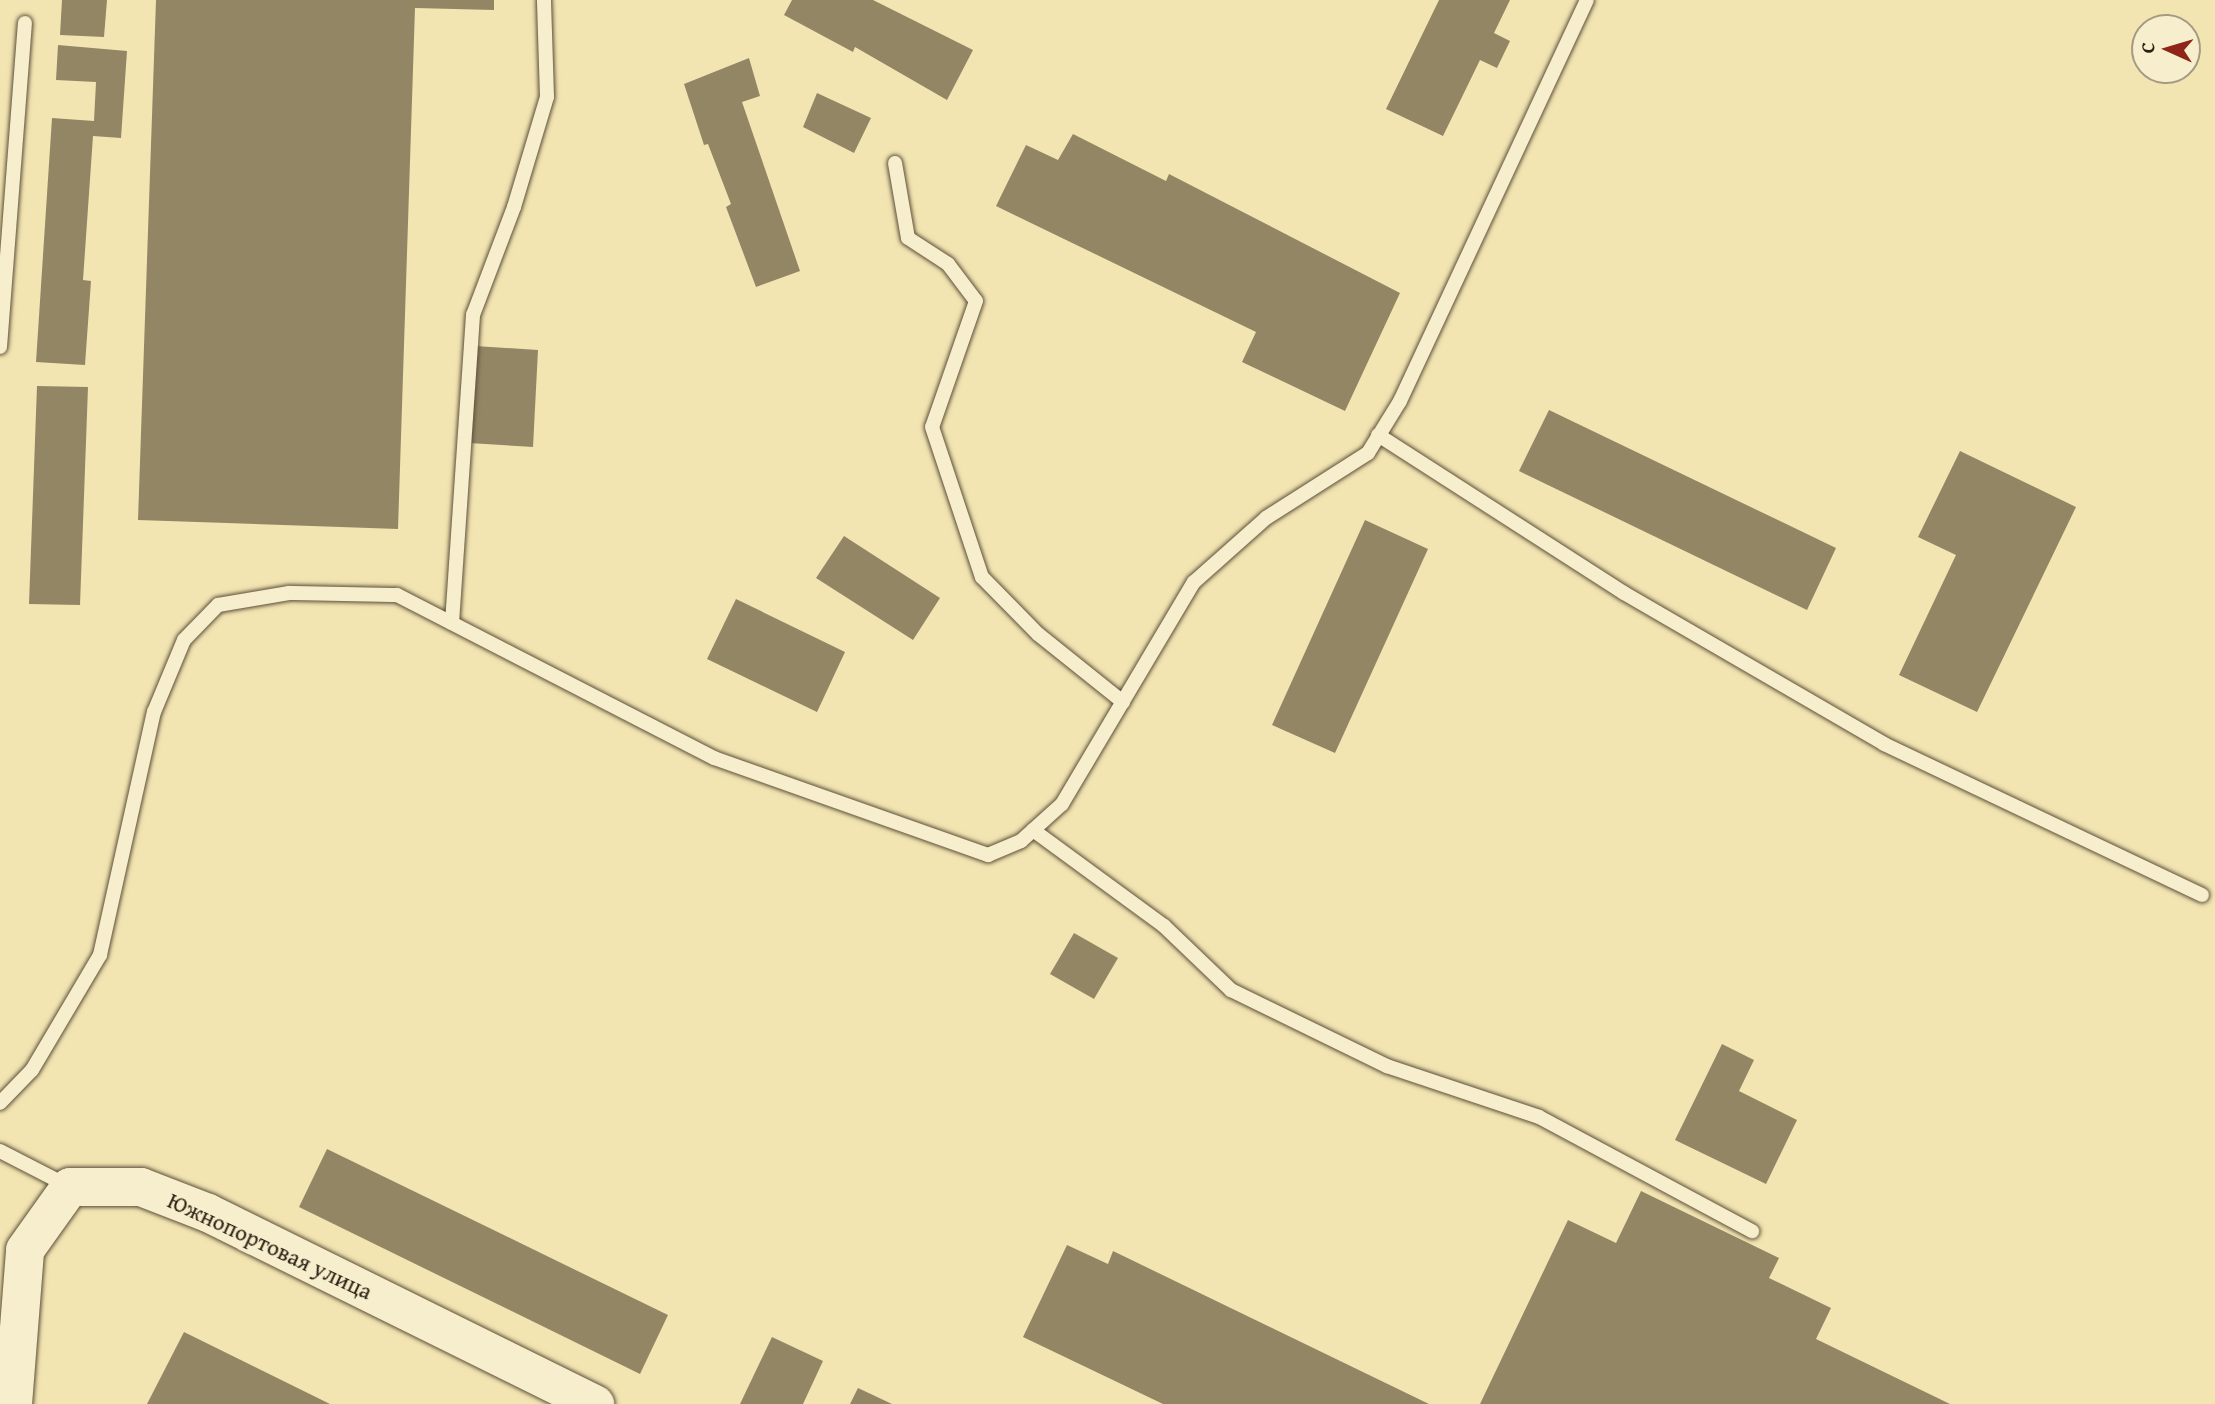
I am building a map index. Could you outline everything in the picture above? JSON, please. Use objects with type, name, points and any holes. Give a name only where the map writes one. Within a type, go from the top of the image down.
[{"type":"street","points":[[13,1404],[25,1250],[70,1187]]},
{"type":"street","name":"Южнопортовая улица","points":[[70,1187],[141,1187],[208,1213],[595,1404]]},
{"type":"lane","points":[[452,623],[473,315],[514,207],[547,97],[544,0]]},
{"type":"lane","points":[[0,1103],[32,1070],[100,955],[154,712],[184,640],[218,605],[289,593],[397,595],[714,758],[988,855],[1021,841],[1062,804],[1194,582],[1266,518],[1368,453],[1401,401],[1587,0]]},
{"type":"lane","points":[[0,347],[25,23]]},
{"type":"lane","points":[[895,163],[908,238],[948,264],[976,301],[932,427],[982,578],[1038,634],[1123,702]]},
{"type":"lane","points":[[1378,436],[1624,593],[1884,744],[2202,895]]},
{"type":"lane","points":[[1033,830],[1164,926],[1231,990],[1387,1066],[1539,1117],[1752,1231]]},
{"type":"lane","points":[[0,1152],[70,1187]]},
{"type":"building","points":[[62,0],[107,0],[104,37],[60,35]]},
{"type":"building","points":[[156,0],[494,0],[494,10],[415,8],[398,529],[138,520]]},
{"type":"building","points":[[792,0],[873,0],[973,50],[947,100],[855,47],[853,52],[784,15]]},
{"type":"building","points":[[1439,0],[1510,0],[1494,33],[1510,41],[1497,68],[1480,60],[1443,136],[1386,109]]},
{"type":"building","points":[[58,45],[127,51],[121,138],[93,136],[83,280],[91,281],[85,365],[36,362],[52,118],[94,121],[96,82],[56,80]]},
{"type":"building","points":[[749,58],[760,96],[742,102],[800,271],[756,287],[726,207],[731,204],[708,144],[704,145],[684,84]]},
{"type":"building","points":[[817,93],[871,118],[854,153],[803,127]]},
{"type":"building","points":[[1073,134],[1166,181],[1169,174],[1400,293],[1345,411],[1242,362],[1256,332],[996,206],[1026,145],[1058,160]]},
{"type":"building","points":[[475,346],[538,350],[533,447],[469,443]]},
{"type":"building","points":[[37,386],[88,387],[80,605],[29,604]]},
{"type":"building","points":[[1549,410],[1836,548],[1807,610],[1519,471]]},
{"type":"building","points":[[1960,451],[2076,507],[1977,712],[1899,675],[1956,555],[1918,537]]},
{"type":"building","points":[[1365,520],[1428,549],[1335,753],[1272,725]]},
{"type":"building","points":[[844,536],[940,598],[913,640],[816,578]]},
{"type":"building","points":[[736,599],[845,652],[817,712],[707,659]]},
{"type":"building","points":[[1074,933],[1118,958],[1094,999],[1050,974]]},
{"type":"building","points":[[1722,1044],[1754,1060],[1739,1091],[1797,1120],[1766,1184],[1675,1140]]},
{"type":"building","points":[[327,1149],[668,1315],[640,1374],[299,1207]]},
{"type":"building","points":[[1641,1191],[1779,1258],[1769,1278],[1831,1308],[1816,1339],[1950,1404],[1480,1404],[1568,1220],[1616,1243]]},
{"type":"building","points":[[1067,1245],[1108,1264],[1113,1251],[1429,1404],[1163,1404],[1023,1337]]},
{"type":"building","points":[[184,1332],[330,1404],[147,1404]]},
{"type":"building","points":[[772,1337],[823,1361],[803,1404],[740,1404]]},
{"type":"building","points":[[858,1388],[892,1404],[850,1404]]}]
